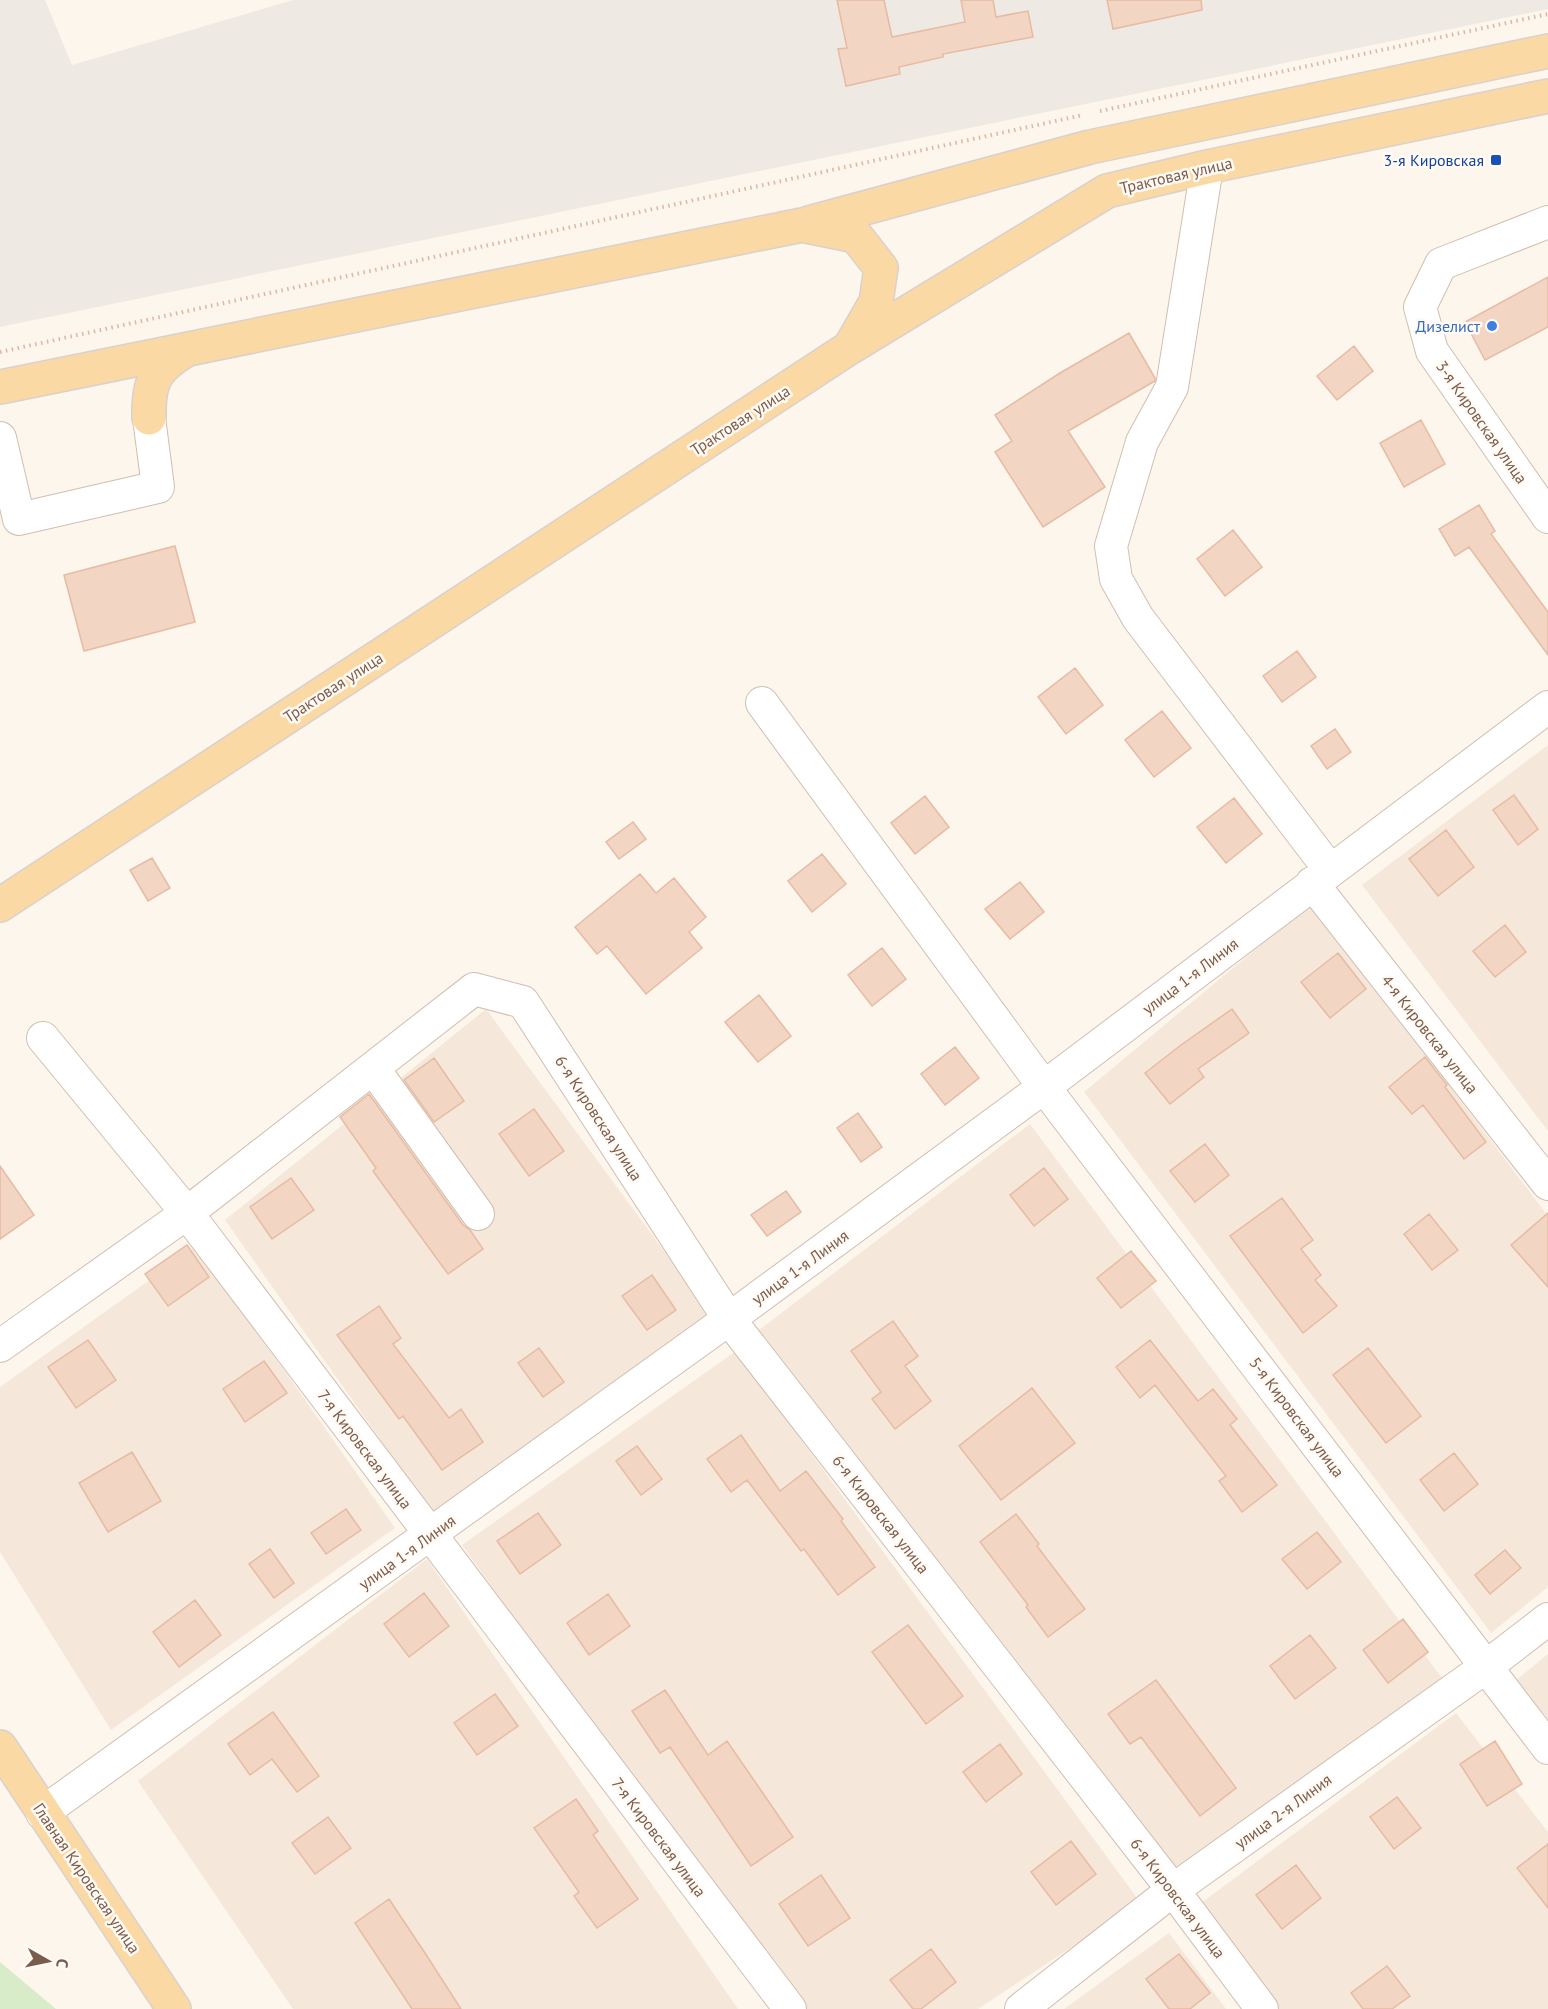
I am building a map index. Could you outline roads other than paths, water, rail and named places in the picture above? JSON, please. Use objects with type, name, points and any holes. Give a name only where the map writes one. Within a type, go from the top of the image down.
[{"type":"main road","points":[[0,387],[802,225],[1090,147],[1548,51]]},
{"type":"main road","name":"Трактовая улица","points":[[0,905],[849,348],[1107,191],[1207,167],[1548,96]]},
{"type":"main road","points":[[802,225],[856,236],[881,268],[876,302],[849,348]]},
{"type":"main road","points":[[149,418],[149,395],[155,376],[167,361],[188,349]]},
{"type":"main road","name":"Главная Кировская улица","points":[[0,1747],[174,2009]]},
{"type":"street","name":"4-я Кировская улица","points":[[1207,167],[1173,387],[1142,442],[1111,546],[1116,579],[1138,618],[1321,877],[1548,1184]]},
{"type":"street","name":"3-я Кировская улица","points":[[1548,222],[1441,264],[1420,308],[1432,351],[1548,517]]},
{"type":"street","points":[[0,438],[19,519],[158,487],[149,418]]},
{"type":"street","name":"5-я Кировская улица","points":[[762,703],[1044,1087],[1487,1665],[1548,1748]]},
{"type":"street","name":"улица 1-я Линия","points":[[42,1813],[729,1319],[1044,1087],[1548,707]]},
{"type":"street","name":"6-я Кировская улица","points":[[373,1068],[474,989],[523,1002],[729,1319],[1173,1890],[1262,2009]]},
{"type":"street","name":"7-я Кировская улица","points":[[43,1038],[187,1214],[790,2009]]},
{"type":"street","points":[[0,1346],[187,1214],[373,1068],[478,1214]]},
{"type":"street","name":"улица 2-я Линия","points":[[1021,2009],[1173,1890],[1548,1619]]},
{"type":"place","name":"3-я Кировская","points":[[1496,160]]},
{"type":"place","name":"Дизелист","points":[[1492,326]]}]
